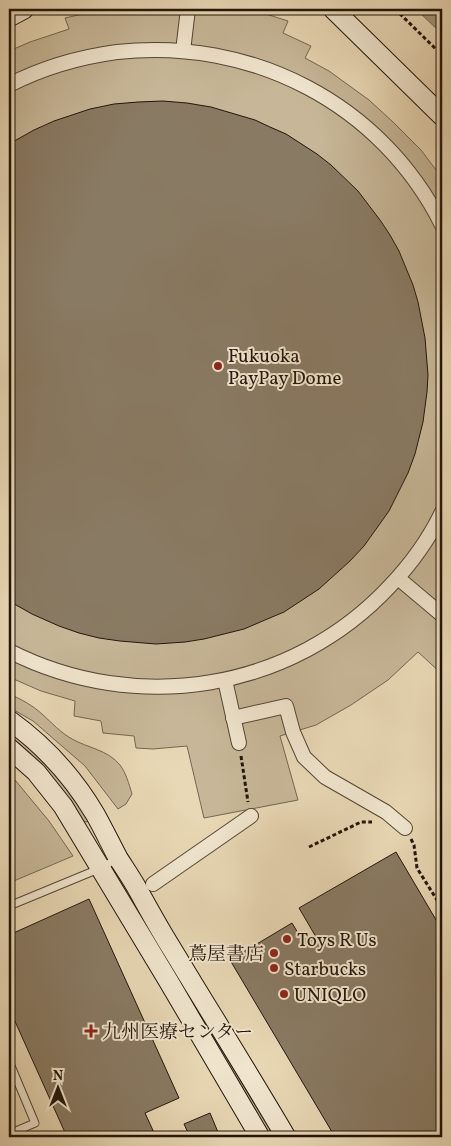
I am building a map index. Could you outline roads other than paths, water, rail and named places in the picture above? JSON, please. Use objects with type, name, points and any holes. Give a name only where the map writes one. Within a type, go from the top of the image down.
[{"type":"street","points":[[9,17],[24,9]]},
{"type":"street","points":[[183,51],[188,9]]},
{"type":"street","points":[[333,9],[442,116]]},
{"type":"street","points":[[9,86],[36,73],[83,58],[131,51],[183,51],[228,58],[267,69],[297,82],[340,107],[365,126],[394,155],[424,193],[442,225]]},
{"type":"street","points":[[9,651],[47,668],[71,676],[96,682],[122,685],[174,687],[225,680],[250,673],[274,665],[320,643],[362,614],[398,578],[427,539],[442,512]]},
{"type":"street","points":[[398,578],[442,615]]},
{"type":"street","points":[[225,680],[239,743]]},
{"type":"street","points":[[233,718],[286,706],[293,732],[304,757],[325,777],[386,812],[405,828]]},
{"type":"street","points":[[9,720],[50,755],[68,775],[96,815],[172,949],[286,1137]]},
{"type":"street","points":[[9,748],[36,772],[76,825],[260,1137]]},
{"type":"street","points":[[153,884],[251,816]]},
{"type":"lane","points":[[9,906],[101,868],[119,858]]},
{"type":"lane","points":[[9,1061],[35,1123],[9,1134]]},
{"type":"place","name":"Fukuoka PayPay Dome","points":[[218,366]]},
{"type":"place","name":"Toys R Us","points":[[287,939]]},
{"type":"place","name":"蔦屋書店","points":[[274,953]]},
{"type":"place","name":"Starbucks","points":[[274,968]]},
{"type":"place","name":"UNIQLO","points":[[284,994]]},
{"type":"place","name":"九州医療センター","points":[[91,1031]]}]
